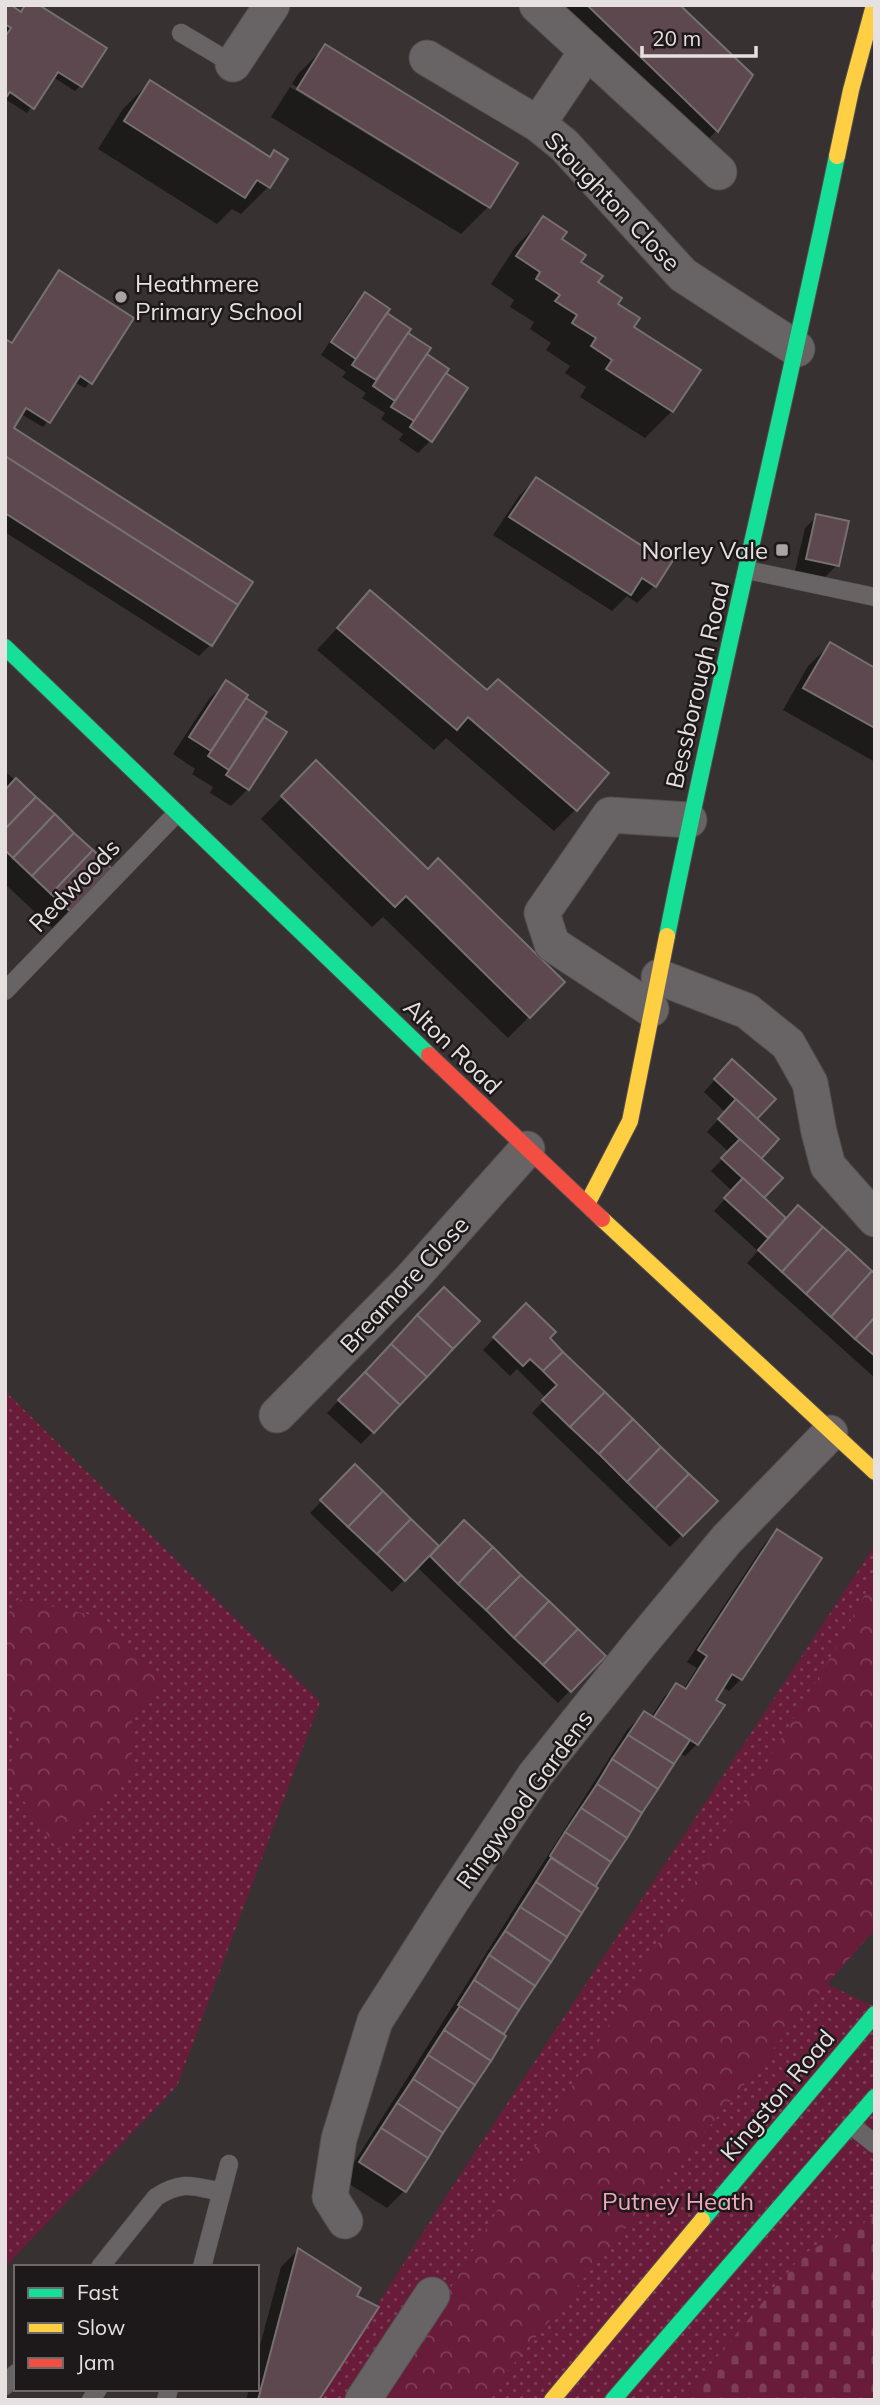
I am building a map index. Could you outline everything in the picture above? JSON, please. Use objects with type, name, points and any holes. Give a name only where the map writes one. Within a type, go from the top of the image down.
[{"type":"main road","name":"Bessborough Road","points":[[587,1204],[630,1121],[689,820],[797,349],[851,90],[870,44],[874,5]]},
{"type":"main road","name":"Alton Road","points":[[5,647],[527,1149],[875,1472]]},
{"type":"main road","name":"Kingston Road","points":[[552,2400],[875,2014]]},
{"type":"main road","points":[[613,2400],[875,2097]]},
{"type":"street","points":[[233,64],[272,5]]},
{"type":"street","points":[[537,5],[719,172]]},
{"type":"street","points":[[538,124],[587,51]]},
{"type":"street","name":"Stoughton Close","points":[[427,58],[538,124],[564,145],[683,275],[797,349]]},
{"type":"street","points":[[689,820],[610,815],[542,913],[552,944],[655,993],[747,1011],[788,1044],[810,1083],[828,1166],[875,1219]]},
{"type":"street","name":"Breamore Close","points":[[277,1415],[411,1279],[527,1149]]},
{"type":"street","name":"Ringwood Gardens","points":[[345,2221],[330,2197],[339,2139],[375,2021],[536,1775],[727,1539],[830,1433]]},
{"type":"street","points":[[363,2400],[432,2295]]},
{"type":"lane","points":[[181,33],[233,64]]},
{"type":"lane","points":[[747,570],[875,597]]},
{"type":"lane","name":"Redwoods","points":[[5,992],[177,813]]},
{"type":"lane","points":[[851,2125],[875,2144]]},
{"type":"lane","points":[[203,2265],[229,2164]]},
{"type":"lane","points":[[102,2265],[156,2197],[167,2190],[188,2184],[221,2192]]},
{"type":"green space","points":[[5,1391],[320,1702],[177,2086],[5,2267]]},
{"type":"green space","name":"Putney Heath","points":[[875,1545],[875,1929],[827,1984],[875,2007],[875,2400],[318,2400],[439,2207]]},
{"type":"green space","points":[[875,1576],[875,1929],[484,2400],[383,2400],[834,1651]]},
{"type":"green space","points":[[18,1599],[96,1616],[165,1687],[132,1713],[132,1770],[58,1850],[6,1775],[19,1741],[5,1688],[5,1618]]},
{"type":"green space","points":[[875,2215],[875,2400],[681,2400],[803,2254]]},
{"type":"building","points":[[5,5],[11,5],[21,12],[25,5],[39,5],[107,48],[82,87],[58,72],[34,109],[10,92],[5,99],[5,37],[11,28],[5,24]]},
{"type":"building","points":[[587,5],[680,5],[753,75],[718,132]]},
{"type":"building","points":[[325,44],[518,163],[490,208],[297,89]]},
{"type":"building","points":[[150,80],[270,157],[274,150],[288,159],[270,188],[257,180],[245,198],[124,121]]},
{"type":"building","points":[[543,216],[567,232],[562,239],[586,255],[581,262],[603,276],[598,282],[622,298],[618,304],[640,318],[634,327],[701,370],[673,412],[606,369],[612,360],[591,346],[596,338],[572,323],[577,315],[555,301],[560,295],[536,279],[540,272],[516,256]]},
{"type":"building","points":[[59,270],[134,318],[92,384],[80,376],[50,423],[26,408],[14,428],[253,582],[238,605],[5,456],[5,339],[12,343]]},
{"type":"building","points":[[365,292],[390,309],[356,359],[331,342]]},
{"type":"building","points":[[387,313],[411,329],[376,380],[352,365]]},
{"type":"building","points":[[408,333],[431,348],[395,401],[373,386]]},
{"type":"building","points":[[427,354],[449,369],[414,421],[391,407]]},
{"type":"building","points":[[446,373],[468,388],[432,442],[410,427]]},
{"type":"building","points":[[5,456],[238,605],[212,646],[5,513]]},
{"type":"building","points":[[536,477],[656,555],[661,547],[675,557],[656,587],[642,578],[631,595],[509,517]]},
{"type":"building","points":[[816,514],[849,521],[839,566],[806,559]]},
{"type":"building","points":[[370,590],[487,690],[498,679],[609,773],[577,811],[468,717],[457,730],[337,628]]},
{"type":"building","points":[[830,642],[875,668],[875,728],[803,688]]},
{"type":"building","points":[[226,680],[248,695],[211,751],[189,737]]},
{"type":"building","points":[[246,698],[267,712],[229,770],[208,756]]},
{"type":"building","points":[[264,717],[287,732],[249,790],[226,775]]},
{"type":"building","points":[[316,760],[428,869],[438,858],[565,982],[530,1018],[406,896],[395,907],[281,796]]},
{"type":"building","points":[[16,778],[36,797],[5,829],[5,790]]},
{"type":"building","points":[[36,797],[55,814],[13,858],[5,850],[5,829]]},
{"type":"building","points":[[55,814],[74,833],[32,876],[13,858]]},
{"type":"building","points":[[74,833],[93,850],[51,894],[32,876]]},
{"type":"building","points":[[93,850],[112,869],[71,912],[51,894]]},
{"type":"building","points":[[732,1059],[776,1099],[757,1119],[714,1079]]},
{"type":"building","points":[[736,1099],[779,1139],[761,1159],[718,1119]]},
{"type":"building","points":[[740,1139],[783,1178],[764,1198],[721,1158]]},
{"type":"building","points":[[743,1178],[786,1218],[768,1238],[724,1198]]},
{"type":"building","points":[[798,1205],[823,1227],[782,1272],[758,1250]]},
{"type":"building","points":[[823,1227],[848,1249],[806,1294],[782,1272]]},
{"type":"building","points":[[848,1249],[872,1271],[831,1317],[806,1294]]},
{"type":"building","points":[[872,1271],[875,1274],[875,1317],[855,1339],[831,1317]]},
{"type":"building","points":[[444,1287],[480,1321],[453,1349],[417,1315]]},
{"type":"building","points":[[526,1303],[556,1332],[550,1338],[563,1352],[543,1371],[530,1359],[523,1366],[493,1337]]},
{"type":"building","points":[[417,1315],[453,1349],[427,1377],[391,1344]]},
{"type":"building","points":[[875,1317],[875,1356],[855,1339]]},
{"type":"building","points":[[391,1344],[427,1377],[400,1405],[365,1372]]},
{"type":"building","points":[[563,1352],[605,1392],[570,1427],[542,1400],[557,1385],[543,1371]]},
{"type":"building","points":[[365,1372],[400,1405],[374,1433],[338,1400]]},
{"type":"building","points":[[605,1392],[633,1419],[599,1454],[570,1427]]},
{"type":"building","points":[[633,1419],[661,1447],[627,1482],[599,1454]]},
{"type":"building","points":[[661,1447],[689,1474],[655,1509],[627,1482]]},
{"type":"building","points":[[355,1464],[383,1491],[348,1527],[320,1500]]},
{"type":"building","points":[[689,1474],[718,1501],[683,1536],[655,1509]]},
{"type":"building","points":[[383,1491],[411,1519],[377,1554],[348,1527]]},
{"type":"building","points":[[411,1519],[439,1546],[405,1581],[377,1554]]},
{"type":"building","points":[[464,1520],[493,1547],[458,1584],[430,1556]]},
{"type":"building","points":[[777,1529],[822,1558],[742,1680],[732,1674],[716,1700],[725,1705],[698,1745],[654,1717],[676,1683],[686,1689],[707,1656],[698,1650]]},
{"type":"building","points":[[493,1547],[521,1575],[486,1610],[458,1584]]},
{"type":"building","points":[[521,1575],[549,1601],[514,1638],[486,1610]]},
{"type":"building","points":[[549,1601],[578,1629],[543,1665],[514,1638]]},
{"type":"building","points":[[578,1629],[606,1656],[571,1692],[543,1665]]},
{"type":"building","points":[[644,1711],[690,1740],[674,1764],[628,1735]]},
{"type":"building","points":[[628,1735],[674,1764],[658,1789],[612,1759]]},
{"type":"building","points":[[612,1759],[658,1789],[642,1813],[597,1784]]},
{"type":"building","points":[[597,1784],[642,1813],[627,1838],[581,1808]]},
{"type":"building","points":[[581,1808],[627,1838],[611,1862],[565,1832]]},
{"type":"building","points":[[565,1832],[611,1862],[595,1887],[550,1856]]},
{"type":"building","points":[[551,1858],[598,1888],[582,1913],[536,1882]]},
{"type":"building","points":[[536,1882],[582,1913],[567,1937],[520,1907]]},
{"type":"building","points":[[520,1907],[567,1937],[551,1962],[505,1931]]},
{"type":"building","points":[[505,1931],[551,1962],[535,1986],[489,1955]]},
{"type":"building","points":[[489,1955],[535,1986],[519,2010],[474,1980]]},
{"type":"building","points":[[474,1980],[519,2010],[504,2034],[458,2005]]},
{"type":"building","points":[[460,2006],[506,2036],[491,2061],[444,2030]]},
{"type":"building","points":[[444,2030],[491,2061],[475,2085],[428,2055]]},
{"type":"building","points":[[428,2055],[475,2085],[459,2109],[413,2079]]},
{"type":"building","points":[[413,2079],[459,2109],[443,2133],[397,2103]]},
{"type":"building","points":[[397,2103],[443,2133],[428,2158],[381,2128]]},
{"type":"building","points":[[381,2128],[428,2158],[406,2192],[359,2162]]},
{"type":"building","points":[[298,2248],[361,2288],[357,2296],[379,2307],[319,2400],[258,2400]]},
{"type":"traffic: fast","points":[[667,936],[837,156]]},
{"type":"traffic: fast","points":[[5,647],[429,1055]]},
{"type":"traffic: fast","points":[[702,2220],[875,2014]]},
{"type":"traffic: fast","points":[[613,2400],[875,2097]]},
{"type":"traffic: slow","points":[[837,156],[851,90],[874,5]]},
{"type":"traffic: slow","points":[[587,1204],[630,1121],[667,936]]},
{"type":"traffic: slow","points":[[602,1219],[875,1472]]},
{"type":"traffic: slow","points":[[552,2400],[702,2220]]},
{"type":"traffic: jam","points":[[429,1055],[602,1219]]},
{"type":"place","name":"Heathmere Primary School","points":[[121,297]]},
{"type":"place","name":"Norley Vale","points":[[782,550]]}]
